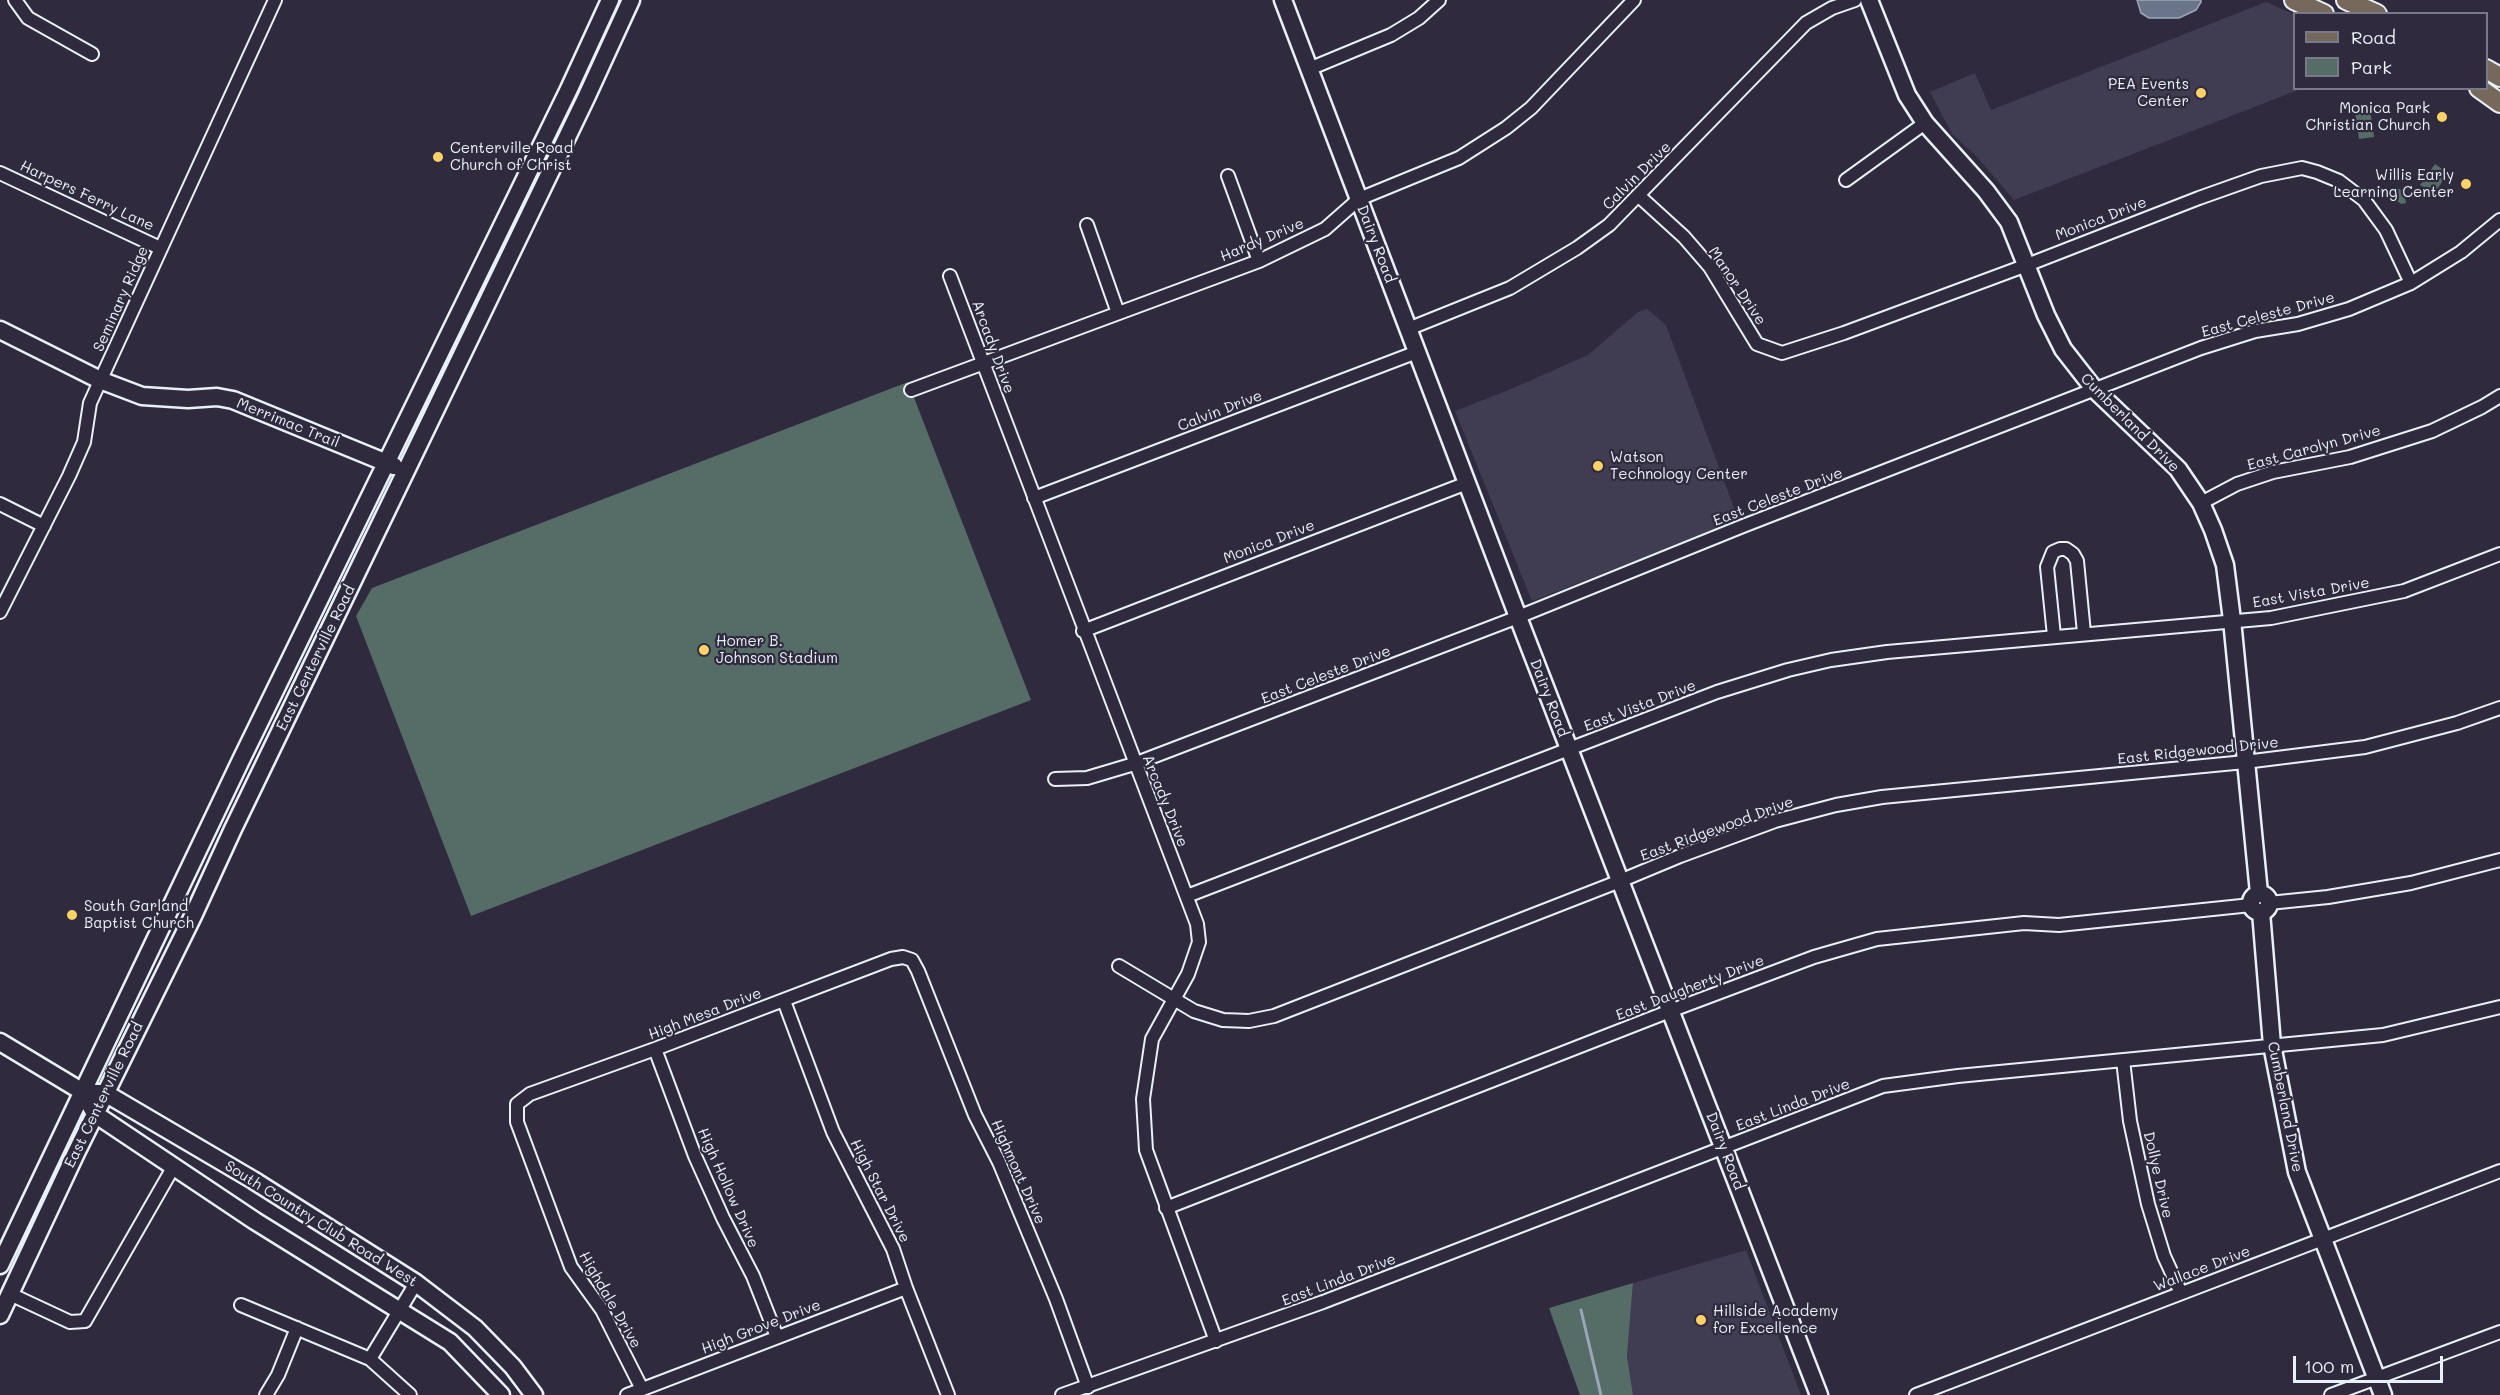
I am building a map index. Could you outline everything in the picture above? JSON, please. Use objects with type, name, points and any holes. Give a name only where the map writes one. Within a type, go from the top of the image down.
[{"type":"main road","points":[[2294,0],[2320,12]]},
{"type":"main road","points":[[2347,0],[2373,12]]},
{"type":"main road","points":[[2482,90],[2500,103]]},
{"type":"street","points":[[15,0],[28,18],[92,54]]},
{"type":"street","name":"Seminary Ridge","points":[[0,612],[84,442],[90,403],[275,0]]},
{"type":"street","name":"East Centerville Road","points":[[0,1265],[241,760],[569,89],[610,0]]},
{"type":"street","name":"East Centerville Road","points":[[0,1315],[105,1093],[194,916],[233,829],[586,98],[631,0]]},
{"type":"street","name":"Dairy Road","points":[[1283,0],[1569,750],[1819,1395]]},
{"type":"street","points":[[1309,69],[1391,35],[1419,18],[1439,0]]},
{"type":"street","name":"Hardy Drive","points":[[911,390],[1259,261],[1325,229],[1359,199],[1460,159],[1531,108],[1634,0]]},
{"type":"street","name":"Calvin Drive","points":[[1408,329],[1510,288],[1601,231],[1806,23],[1832,8],[1855,0]]},
{"type":"street","name":"Cumberland Drive","points":[[1869,0],[1907,95],[1925,123],[1986,191],[2009,222],[2063,349],[2095,390],[2178,468],[2201,503],[2225,565],[2260,903],[2272,1045],[2297,1172],[2383,1395]]},
{"type":"street","points":[[569,89],[586,98]]},
{"type":"street","points":[[1846,180],[1925,123]]},
{"type":"street","name":"Monica Drive","points":[[1757,344],[1782,353],[1844,333],[2261,176],[2302,168],[2339,181],[2364,200],[2386,230],[2411,283]]},
{"type":"street","name":"Harpers Ferry Lane","points":[[0,173],[160,248]]},
{"type":"street","points":[[1228,176],[1259,261]]},
{"type":"street","name":"Manor Drive","points":[[1638,196],[1684,237],[1710,267],[1757,344]]},
{"type":"street","name":"East Celeste Drive","points":[[1055,779],[1087,778],[1134,764],[1518,617],[1732,530],[2201,348],[2255,331],[2298,324],[2349,309],[2411,283],[2461,252],[2500,220]]},
{"type":"street","points":[[1087,225],[1118,313]]},
{"type":"street","points":[[478,273],[498,281]]},
{"type":"street","name":"Arcady Drive","points":[[950,276],[1083,631],[1197,924],[1199,942],[1188,974],[1152,1039],[1143,1099],[1146,1150],[1216,1341]]},
{"type":"street","name":"Merrimac Trail","points":[[0,330],[100,380],[142,396],[188,399],[217,397],[233,400],[406,471]]},
{"type":"street","name":"Calvin Drive","points":[[1034,498],[1417,352]]},
{"type":"street","name":"East Carolyn Drive","points":[[2201,503],[2237,484],[2273,472],[2350,457],[2432,431],[2500,396]]},
{"type":"street","name":"Monica Drive","points":[[1083,631],[1467,483]]},
{"type":"street","points":[[0,504],[44,526]]},
{"type":"street","points":[[2054,636],[2047,567],[2053,552],[2060,549],[2066,549],[2077,561],[2084,633]]},
{"type":"street","name":"East Vista Drive","points":[[1187,896],[1716,692],[1831,660],[2084,633],[2271,618],[2404,591],[2500,554]]},
{"type":"street","name":"East Ridgewood Drive","points":[[1119,966],[1194,1011],[1223,1020],[1249,1021],[1274,1016],[1620,882],[1680,856],[1775,821],[1836,805],[1882,797],[2245,762],[2365,747],[2457,723],[2500,708]]},
{"type":"street","name":"East Daugherty Drive","points":[[1166,1208],[1670,1011],[1814,957],[1877,939],[2024,922],[2059,925],[2328,897],[2411,883],[2500,860]]},
{"type":"street","name":"High Mesa Drive","points":[[517,1122],[517,1104],[530,1094],[656,1049],[891,959],[903,957],[912,960],[918,970]]},
{"type":"street","name":"Highmont Drive","points":[[918,970],[975,1115],[999,1162],[1056,1299],[1088,1387]]},
{"type":"street","name":"High Star Drive","points":[[784,1001],[833,1132],[893,1249],[948,1395]]},
{"type":"street","name":"East Linda Drive","points":[[1062,1395],[1334,1298],[1883,1086],[1958,1076],[2383,1035],[2500,1007]]},
{"type":"street","name":"South Country Club Road West","points":[[0,1042],[83,1092],[105,1093],[253,1179],[416,1283],[482,1335],[513,1367],[534,1395]]},
{"type":"street","name":"High Hollow Drive","points":[[656,1049],[695,1156],[753,1276],[777,1337]]},
{"type":"street","name":"Dollye Drive","points":[[2123,1060],[2130,1120],[2148,1204],[2164,1256],[2181,1293]]},
{"type":"street","name":"South Country Club Road West","points":[[83,1092],[95,1114],[255,1221],[450,1342],[501,1395]]},
{"type":"street","name":"Highdale Drive","points":[[517,1122],[571,1267],[602,1310],[642,1389]]},
{"type":"street","points":[[10,1294],[70,1322],[85,1321],[174,1166]]},
{"type":"street","name":"Wallace Drive","points":[[1916,1395],[2500,1171]]},
{"type":"street","points":[[370,1359],[416,1283]]},
{"type":"street","name":"High Grove Drive","points":[[627,1395],[906,1288]]},
{"type":"street","points":[[241,1305],[370,1359],[410,1395]]},
{"type":"street","points":[[266,1395],[278,1375],[297,1328]]},
{"type":"street","points":[[2331,1395],[2500,1332]]},
{"type":"shaded area","points":[[2266,2],[2293,14],[2293,90],[2298,90],[2014,200],[1976,156],[1952,134],[1930,92],[1975,73],[1991,110]]},
{"type":"shaded area","name":"Watson Technology Center","points":[[1647,309],[1666,325],[1739,521],[1532,601],[1455,411],[1588,355],[1638,312]]},
{"type":"shaded area","name":"Hillside Academy for Excellence","points":[[1746,1250],[1801,1395],[1633,1395],[1627,1356],[1633,1283]]},
{"type":"green space","points":[[2370,109],[2374,137],[2359,139],[2355,111]]},
{"type":"green space","points":[[2435,164],[2448,173],[2434,194],[2420,185]]},
{"type":"green space","points":[[2398,188],[2404,192],[2406,203],[2401,204],[2393,198],[2393,191]]},
{"type":"green space","points":[[908,382],[1031,700],[471,916],[356,616],[372,588]]},
{"type":"green space","points":[[1633,1283],[1627,1356],[1633,1395],[1580,1395],[1549,1308]]},
{"type":"water","points":[[2137,0],[2201,0],[2201,2],[2196,10],[2179,18],[2149,18],[2141,13]]},
{"type":"waterway","points":[[1581,1310],[1601,1395]]},
{"type":"place","name":"PEA Events Center","points":[[2201,93]]},
{"type":"place","name":"Monica Park Christian Church","points":[[2442,117]]},
{"type":"place","name":"Centerville Road Church of Christ","points":[[438,157]]},
{"type":"place","name":"Willis Early Learning Center","points":[[2466,184]]},
{"type":"place","name":"Watson Technology Center","points":[[1598,466]]},
{"type":"place","name":"Homer B. Johnson Stadium","points":[[704,650]]},
{"type":"place","name":"South Garland Baptist Church","points":[[72,915]]},
{"type":"place","name":"Hillside Academy for Excellence","points":[[1701,1320]]}]
